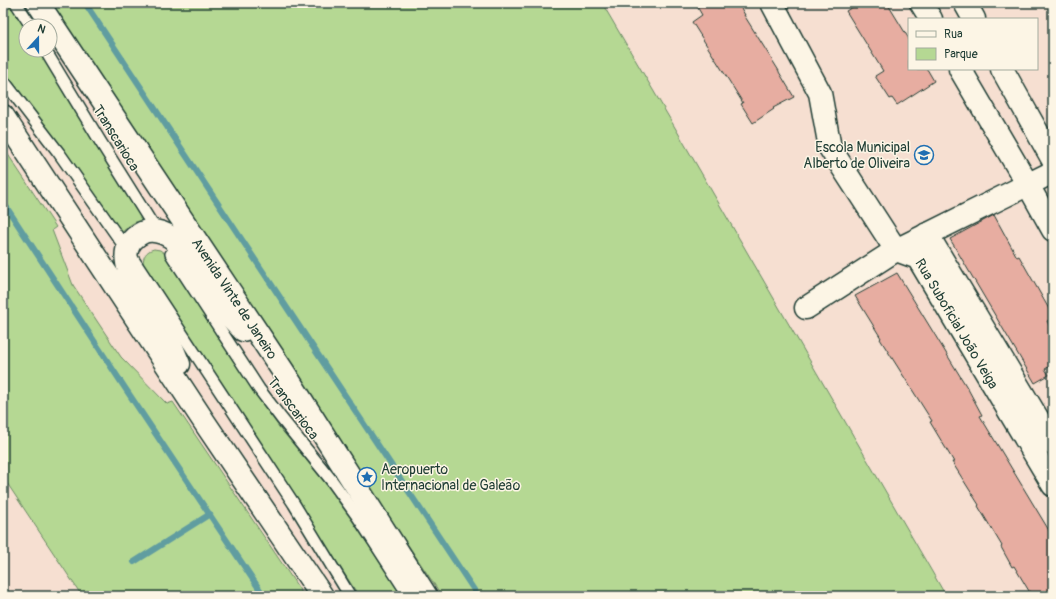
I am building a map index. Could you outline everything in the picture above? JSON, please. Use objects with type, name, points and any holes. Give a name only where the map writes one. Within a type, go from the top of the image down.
[{"type":"street","name":"Avenida Vinte de Janeiro","points":[[38,3],[283,372],[426,596]]},
{"type":"street","points":[[772,3],[820,93],[830,148],[896,250]]},
{"type":"street","points":[[921,3],[930,18]]},
{"type":"street","points":[[965,3],[973,18]]},
{"type":"street","points":[[961,70],[1053,230]]},
{"type":"street","points":[[1003,70],[1053,160]]},
{"type":"street","points":[[3,116],[205,423],[322,596]]},
{"type":"street","points":[[806,308],[896,250],[1053,172]]},
{"type":"street","points":[[205,423],[164,330],[129,273],[127,250],[131,242],[143,232],[151,230],[157,231],[174,239],[218,304],[283,372]]},
{"type":"street","name":"Rua Suboficial João Veiga","points":[[927,234],[1053,444]]},
{"type":"street","name":"Rua Suboficial João Veiga","points":[[896,250],[918,258],[1053,485]]},
{"type":"lane","points":[[16,3],[26,18]]},
{"type":"lane","name":"Transcarioca","points":[[50,58],[100,141],[260,390],[332,481],[358,517],[409,596]]},
{"type":"lane","points":[[3,80],[59,153],[127,250],[294,504],[350,596]]},
{"type":"green space","points":[[3,3],[9,3],[18,18],[18,58],[44,58],[143,219],[131,225],[121,234],[73,163],[3,71]]},
{"type":"green space","points":[[48,3],[602,3],[946,596],[442,596]]},
{"type":"green space","points":[[3,147],[56,227],[52,230],[73,285],[121,357],[167,404],[173,402],[304,596],[82,596],[3,477]]},
{"type":"green space","points":[[154,249],[160,250],[164,253],[257,396],[279,427],[325,483],[402,596],[359,596],[143,265],[146,254]]},
{"type":"building","points":[[695,3],[738,3],[794,97],[773,108],[774,109],[753,123],[741,104],[743,103],[692,22],[702,15]]},
{"type":"building","points":[[859,3],[887,3],[908,37],[908,70],[928,70],[934,81],[897,105],[892,98],[890,99],[875,76],[883,71],[846,11]]},
{"type":"building","points":[[994,215],[1017,257],[1019,256],[1053,316],[1053,318],[1047,321],[1053,333],[1053,365],[1045,369],[1049,375],[1035,383],[950,239]]},
{"type":"building","points":[[897,273],[968,389],[982,415],[980,416],[1053,537],[1053,596],[1032,596],[1014,566],[1012,567],[1001,547],[1002,546],[978,506],[979,505],[952,462],[954,462],[930,422],[932,421],[880,339],[881,338],[855,296]]},
{"type":"waterway","points":[[85,3],[478,596]]},
{"type":"waterway","points":[[3,202],[264,596]]},
{"type":"waterway","points":[[134,562],[210,514]]},
{"type":"place","name":"Escola Municipal Alberto de Oliveira","points":[[924,155]]},
{"type":"place","name":"Aeropuerto Internacional de Galeão","points":[[367,477]]}]
